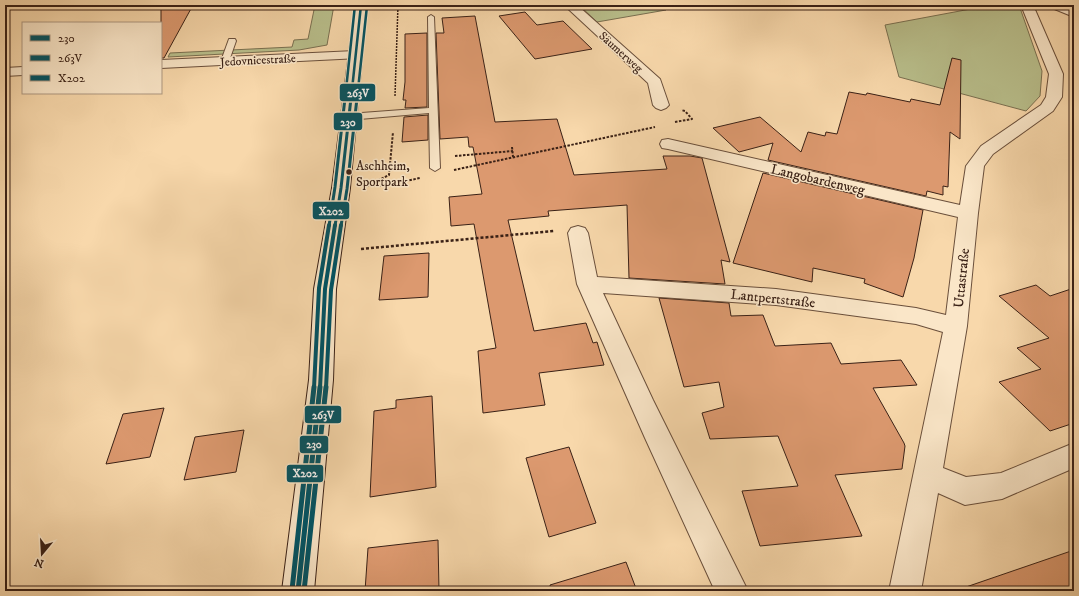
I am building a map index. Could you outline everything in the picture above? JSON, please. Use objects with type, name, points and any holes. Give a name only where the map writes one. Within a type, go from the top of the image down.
[{"type":"street","points":[[298,591],[321,380],[325,289],[341,188],[361,5]]},
{"type":"street","name":"Säumerweg","points":[[570,5],[655,82],[661,105]]},
{"type":"street","name":"Uttastraße","points":[[905,591],[956,326],[968,213],[975,166],[987,150],[1047,108],[1054,97],[1056,74],[1027,5]]},
{"type":"street","points":[[1056,5],[1074,13]]},
{"type":"street","name":"Jedovnicestraße","points":[[162,64],[355,55]]},
{"type":"street","points":[[5,72],[22,71]]},
{"type":"street","name":"Langobardenweg","points":[[668,144],[968,213]]},
{"type":"street","points":[[578,233],[588,284],[695,517],[732,591]]},
{"type":"street","name":"Lantpertstraße","points":[[588,284],[776,297],[916,316],[956,326]]},
{"type":"street","points":[[928,475],[965,491],[1002,486],[1074,455]]},
{"type":"lane","points":[[431,17],[435,168]]},
{"type":"lane","points":[[225,61],[232,41]]},
{"type":"lane","points":[[348,117],[433,110]]},
{"type":"path","points":[[661,105],[684,111],[692,119],[668,124]]},
{"type":"path","points":[[447,172],[661,125]]},
{"type":"path","points":[[512,147],[513,158]]},
{"type":"path","points":[[435,157],[513,151]]},
{"type":"path","points":[[366,186],[382,186],[426,177]]},
{"type":"path","points":[[361,249],[554,231]]},
{"type":"green space","points":[[315,5],[334,5],[327,45],[299,50],[168,57],[170,53],[292,47],[294,40],[308,39]]},
{"type":"green space","points":[[579,5],[659,5],[666,10],[597,22]]},
{"type":"green space","points":[[992,5],[1019,5],[1042,71],[1040,96],[1026,111],[899,77],[885,25]]},
{"type":"building","points":[[161,5],[193,5],[164,58],[162,58]]},
{"type":"building","points":[[525,12],[537,25],[563,21],[592,49],[535,59],[499,16]]},
{"type":"building","points":[[475,16],[495,122],[557,119],[574,175],[667,169],[663,156],[690,156],[702,158],[730,262],[721,260],[725,284],[629,278],[627,205],[548,211],[549,216],[508,220],[534,331],[586,323],[593,343],[597,342],[604,365],[539,373],[545,405],[483,413],[478,351],[496,348],[474,224],[451,226],[449,197],[482,194],[473,147],[469,147],[468,137],[440,139],[436,33],[444,33],[442,18]]},
{"type":"building","points":[[427,33],[427,107],[405,108],[406,100],[403,100],[405,82],[405,34]]},
{"type":"building","points":[[952,58],[961,60],[960,139],[950,132],[948,187],[943,186],[943,195],[927,191],[926,196],[768,160],[773,143],[739,152],[713,128],[760,117],[801,152],[808,132],[825,136],[826,132],[837,134],[849,92],[866,95],[867,93],[910,102],[911,99],[940,105]]},
{"type":"building","points":[[428,115],[428,140],[402,142],[404,117]]},
{"type":"building","points":[[763,173],[923,210],[914,258],[903,297],[864,283],[865,279],[813,268],[812,282],[733,263]]},
{"type":"building","points":[[429,253],[428,297],[379,300],[384,256]]},
{"type":"building","points":[[1036,285],[1050,296],[1074,288],[1074,423],[1050,431],[999,382],[1041,369],[1017,348],[1049,338],[999,296]]},
{"type":"building","points":[[659,298],[729,303],[731,316],[763,315],[775,346],[831,343],[841,364],[901,360],[917,385],[873,388],[904,443],[905,446],[902,469],[835,475],[862,536],[760,546],[742,491],[798,486],[778,436],[710,439],[702,413],[724,407],[719,382],[684,387]]},
{"type":"building","points":[[432,396],[436,487],[370,497],[374,411],[396,408],[396,400]]},
{"type":"building","points":[[164,408],[150,457],[106,464],[123,414]]},
{"type":"building","points":[[244,430],[236,472],[184,480],[195,437]]},
{"type":"building","points":[[569,447],[596,523],[549,537],[526,458]]},
{"type":"building","points":[[438,540],[439,591],[365,591],[368,548]]},
{"type":"building","points":[[1074,550],[1074,591],[966,591],[966,587]]},
{"type":"building","points":[[626,562],[637,591],[551,591],[550,585]]},
{"type":"transit line","name":"X202","points":[[292,590],[315,380],[319,288],[335,187],[355,5]]},
{"type":"transit line","name":"230","points":[[298,591],[321,380],[325,289],[341,188],[361,5]]},
{"type":"transit line","name":"263V","points":[[304,591],[327,381],[331,290],[347,189],[367,6]]},
{"type":"place","name":"Aschheim, Sportpark","points":[[349,172]]}]
